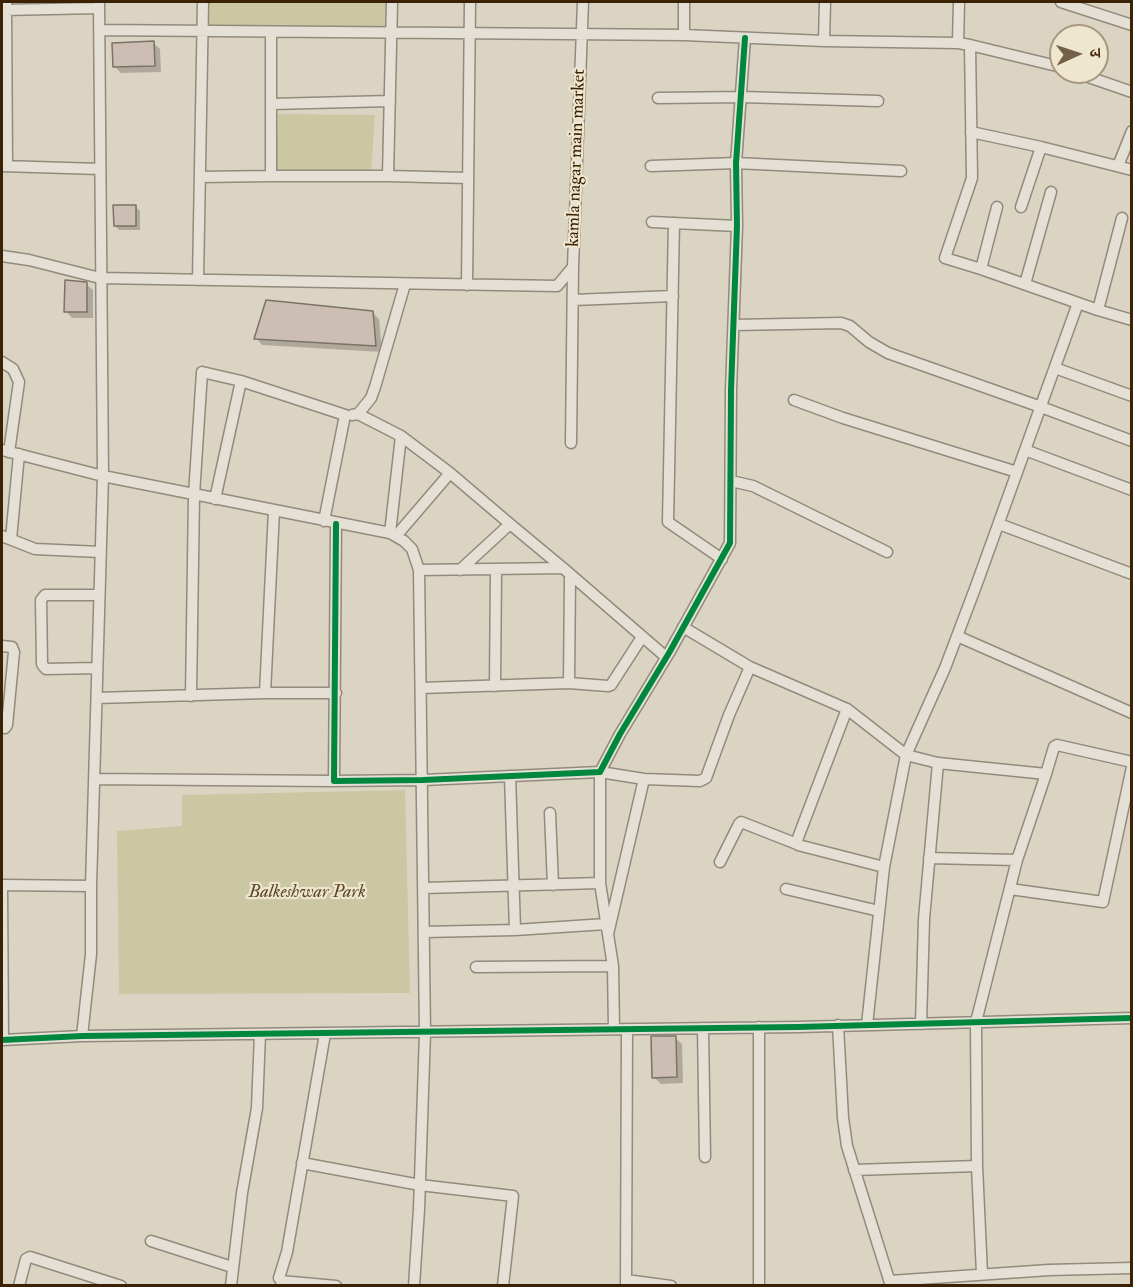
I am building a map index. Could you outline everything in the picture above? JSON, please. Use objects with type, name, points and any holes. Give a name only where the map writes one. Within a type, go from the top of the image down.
[{"type":"street","points":[[198,280],[202,2]]},
{"type":"street","points":[[388,177],[392,2]]},
{"type":"street","points":[[467,285],[470,2]]},
{"type":"street","name":"kamla nagar main market","points":[[2,256],[30,260],[100,278],[557,286],[573,267],[583,2]]},
{"type":"street","points":[[684,2],[684,36]]},
{"type":"street","points":[[824,41],[825,2]]},
{"type":"street","points":[[958,43],[960,2]]},
{"type":"street","points":[[1061,2],[1131,25]]},
{"type":"street","points":[[82,1036],[91,954],[100,552],[104,476],[100,278],[100,169],[99,5],[5,7],[4,166],[100,169]]},
{"type":"street","points":[[99,30],[684,36],[958,43],[1049,64]]},
{"type":"street","points":[[271,176],[272,32]]},
{"type":"street","points":[[614,1029],[612,966],[600,883],[600,772],[722,559],[731,538],[731,390],[737,226],[736,163],[745,38]]},
{"type":"street","points":[[970,45],[972,178],[945,258],[1131,320]]},
{"type":"street","points":[[1108,84],[1131,92]]},
{"type":"street","points":[[658,98],[742,97],[878,101]]},
{"type":"street","points":[[271,104],[390,101]]},
{"type":"street","points":[[1118,166],[1131,131]]},
{"type":"street","points":[[971,132],[1131,170]]},
{"type":"street","points":[[1021,207],[1041,147]]},
{"type":"street","points":[[651,166],[736,163],[901,171]]},
{"type":"street","points":[[200,177],[468,178]]},
{"type":"street","points":[[1025,285],[1051,192]]},
{"type":"street","points":[[981,269],[997,207]]},
{"type":"street","points":[[1098,310],[1122,218]]},
{"type":"street","points":[[652,222],[737,226]]},
{"type":"street","points":[[674,223],[668,522],[722,559]]},
{"type":"street","points":[[571,443],[573,267]]},
{"type":"street","points":[[358,414],[371,398],[375,387],[405,284]]},
{"type":"street","points":[[573,300],[673,296]]},
{"type":"street","points":[[867,1025],[884,867],[906,755],[957,636],[1078,303]]},
{"type":"street","points":[[734,324],[841,323],[850,326],[869,342],[888,353],[1131,441]]},
{"type":"street","points":[[2,362],[13,369],[19,382],[10,452],[6,537],[35,549],[100,552]]},
{"type":"street","points":[[1055,368],[1131,396]]},
{"type":"street","points":[[191,696],[194,495],[202,372],[241,381],[345,415],[358,414],[401,435],[450,472],[666,657]]},
{"type":"street","points":[[216,499],[241,381]]},
{"type":"street","points":[[794,400],[843,418],[1017,472]]},
{"type":"street","points":[[324,521],[345,415]]},
{"type":"street","points":[[393,535],[401,435]]},
{"type":"street","points":[[1025,450],[1131,490]]},
{"type":"street","points":[[10,452],[104,476],[393,535],[412,549],[419,570],[425,1033],[414,1286]]},
{"type":"street","points":[[393,535],[450,472]]},
{"type":"street","points":[[731,481],[753,486],[887,552]]},
{"type":"street","points":[[265,693],[274,511]]},
{"type":"street","points":[[334,781],[336,524]]},
{"type":"street","points":[[460,570],[510,524]]},
{"type":"street","points":[[999,524],[1131,574]]},
{"type":"street","points":[[495,686],[496,569]]},
{"type":"street","points":[[419,570],[566,571]]},
{"type":"street","points":[[566,571],[569,683]]},
{"type":"street","points":[[97,668],[46,669],[44,667],[42,664],[40,600],[45,595],[99,595]]},
{"type":"street","points":[[683,627],[750,667],[847,709],[906,755],[938,763],[1046,774]]},
{"type":"street","points":[[957,636],[1131,713]]},
{"type":"street","points":[[421,688],[569,683],[608,686],[611,685],[642,637]]},
{"type":"street","points":[[2,646],[12,647],[14,652],[7,725],[5,728],[2,727]]},
{"type":"street","points":[[94,779],[423,780],[600,772],[644,779],[700,781],[706,778],[729,715],[750,667]]},
{"type":"street","points":[[97,698],[336,693]]},
{"type":"street","points":[[797,844],[847,709]]},
{"type":"street","points":[[982,1274],[976,1166],[976,1022],[1017,860],[1054,747],[1131,762]]},
{"type":"street","points":[[921,1024],[924,919],[938,763]]},
{"type":"street","points":[[1010,889],[1103,902],[1131,767]]},
{"type":"street","points":[[510,776],[515,930]]},
{"type":"street","points":[[607,929],[644,779]]},
{"type":"street","points":[[550,813],[553,885]]},
{"type":"street","points":[[720,862],[741,822],[797,844],[884,867]]},
{"type":"street","points":[[929,858],[1017,860]]},
{"type":"street","points":[[424,888],[600,883]]},
{"type":"street","points":[[91,886],[2,885],[2,1040],[82,1036],[425,1033],[1131,1018]]},
{"type":"street","points":[[786,890],[879,911]]},
{"type":"street","points":[[424,932],[607,929]]},
{"type":"street","points":[[476,967],[612,966]]},
{"type":"street","points":[[838,1025],[843,1118],[854,1170],[891,1283],[982,1274],[1131,1268]]},
{"type":"street","points":[[759,1027],[759,1286]]},
{"type":"street","points":[[703,1028],[705,1157]]},
{"type":"street","points":[[627,1029],[626,1283],[671,1286]]},
{"type":"street","points":[[231,1286],[242,1193],[256,1108],[260,1034]]},
{"type":"street","points":[[325,1034],[287,1252],[279,1280],[336,1286]]},
{"type":"street","points":[[302,1163],[420,1185],[513,1196],[502,1286]]},
{"type":"street","points":[[854,1170],[976,1166]]},
{"type":"street","points":[[151,1241],[232,1267]]},
{"type":"street","points":[[19,1286],[26,1259],[30,1257],[121,1286]]},
{"type":"green space","points":[[208,2],[386,2],[386,27],[207,26]]},
{"type":"green space","points":[[278,114],[375,115],[371,172],[276,171]]},
{"type":"green space","name":"Balkeshwar Park","points":[[405,790],[410,993],[119,994],[117,831],[182,826],[182,795]]},
{"type":"building","points":[[154,41],[155,66],[113,67],[112,43]]},
{"type":"building","points":[[113,205],[136,205],[136,226],[114,226]]},
{"type":"building","points":[[65,280],[87,282],[87,312],[64,312]]},
{"type":"building","points":[[266,300],[373,311],[376,346],[254,339]]},
{"type":"building","points":[[651,1036],[676,1036],[677,1077],[652,1078]]},
{"type":"cycle path","points":[[336,524],[334,781],[423,780],[600,772],[730,543],[731,390],[737,226],[736,163],[745,38]]},
{"type":"cycle path","points":[[2,1040],[82,1036],[798,1027],[1132,1018]]}]
